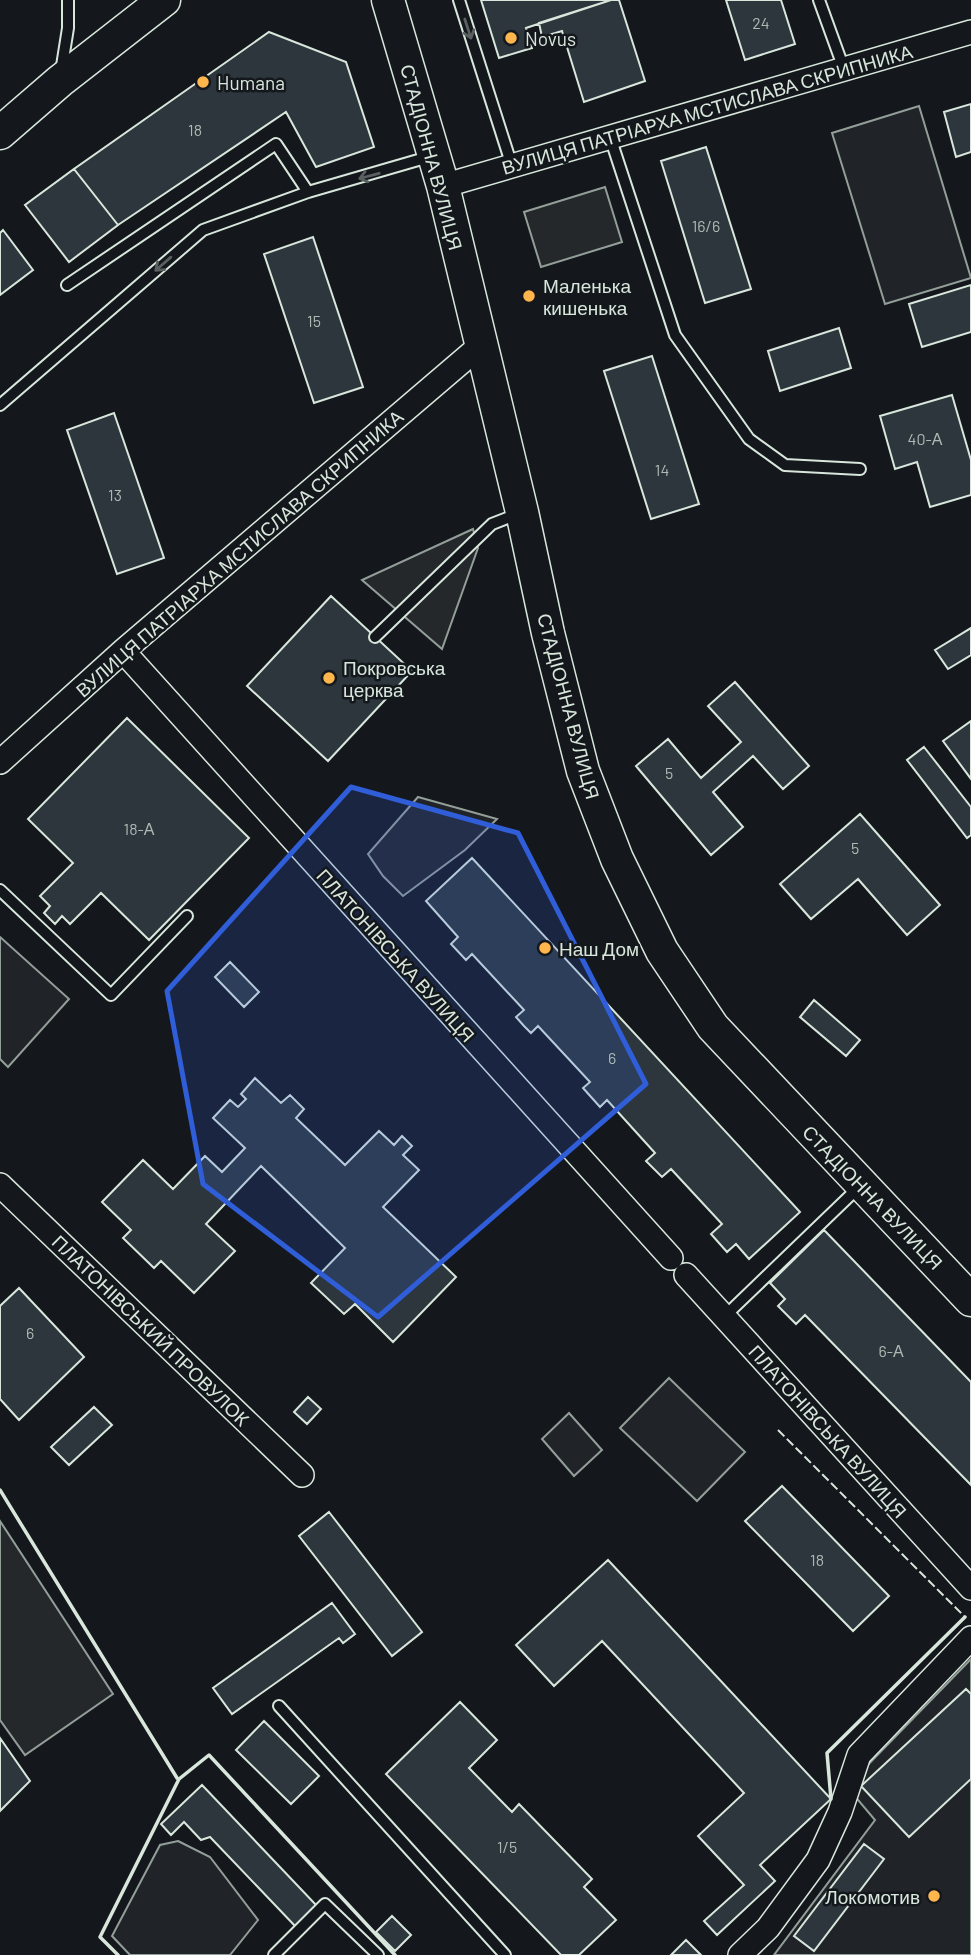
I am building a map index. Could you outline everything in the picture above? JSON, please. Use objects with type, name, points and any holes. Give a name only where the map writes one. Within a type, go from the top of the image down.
[{"type":"street","points":[[0,133],[60,81],[164,0]]},
{"type":"street","name":"СТАДІОННА ВУЛИЦЯ","points":[[388,0],[443,186],[583,771],[617,859],[656,940],[713,1027],[971,1300]]},
{"type":"street","name":"ВУЛИЦЯ ПАТРІАРХА МСТИСЛАВА СКРИПНИКА","points":[[443,186],[971,32]]},
{"type":"street","name":"ВУЛИЦЯ ПАТРІАРХА МСТИСЛАВА СКРИПНИКА","points":[[0,762],[123,651],[480,346]]},
{"type":"street","name":"ПЛАТОНІВСЬКА ВУЛИЦЯ","points":[[123,651],[971,1588]]},
{"type":"street","name":"ПЛАТОНІВСЬКИЙ ПРОВУЛОК","points":[[0,1185],[302,1475]]},
{"type":"street","points":[[740,1955],[768,1928],[818,1860],[840,1812],[859,1755],[971,1638]]},
{"type":"lane","points":[[60,81],[68,28],[68,0]]},
{"type":"lane","points":[[459,0],[512,166]]},
{"type":"lane","points":[[819,0],[844,69]]},
{"type":"lane","points":[[610,137],[675,334],[749,439],[785,465],[860,469]]},
{"type":"lane","points":[[67,285],[276,145],[308,192]]},
{"type":"lane","points":[[0,405],[203,230],[308,192],[434,155]]},
{"type":"lane","points":[[375,637],[492,524],[522,512]]},
{"type":"lane","points":[[0,890],[111,995],[187,916]]},
{"type":"lane","points":[[724,1317],[862,1185]]},
{"type":"lane","points":[[279,1706],[505,1955]]},
{"type":"lane","points":[[274,1955],[325,1904],[378,1955]]},
{"type":"highlighted area","points":[[351,787],[518,833],[646,1084],[378,1317],[203,1184],[167,991]]},
{"type":"shaded area","points":[[919,106],[971,278],[885,304],[832,133]]},
{"type":"shaded area","points":[[605,187],[622,242],[541,267],[524,212]]},
{"type":"shaded area","points":[[473,529],[478,548],[442,649],[362,580]]},
{"type":"shaded area","points":[[418,797],[497,819],[465,850],[403,896],[383,876],[368,854]]},
{"type":"shaded area","points":[[0,937],[69,999],[8,1067],[0,1059]]},
{"type":"shaded area","points":[[669,1378],[745,1452],[697,1501],[620,1428]]},
{"type":"shaded area","points":[[569,1413],[602,1450],[574,1476],[542,1439]]},
{"type":"shaded area","points":[[0,1521],[113,1694],[25,1755],[0,1720]]},
{"type":"shaded area","points":[[971,1659],[971,1955],[774,1955],[875,1820],[853,1794],[857,1776]]},
{"type":"shaded area","points":[[178,1841],[210,1857],[258,1920],[230,1955],[130,1955],[112,1936],[160,1845]]},
{"type":"building","name":"Novus","points":[[481,0],[611,0],[526,28],[532,48],[499,58]]},
{"type":"building","points":[[611,0],[619,0],[645,81],[584,102],[562,31],[542,37],[539,23]]},
{"type":"building","points":[[726,0],[781,0],[795,44],[745,60]]},
{"type":"building","points":[[269,32],[346,62],[374,147],[316,167],[286,112],[118,225],[74,169]]},
{"type":"building","points":[[971,104],[971,152],[956,157],[944,112]]},
{"type":"building","points":[[706,147],[751,289],[705,303],[661,161]]},
{"type":"building","points":[[74,169],[118,225],[69,262],[25,205]]},
{"type":"building","points":[[3,230],[33,270],[0,295],[0,233]]},
{"type":"building","points":[[313,237],[363,387],[314,403],[264,254]]},
{"type":"building","points":[[971,285],[971,332],[922,347],[909,304]]},
{"type":"building","points":[[839,328],[851,368],[780,391],[768,351]]},
{"type":"building","points":[[652,356],[699,504],[651,519],[604,371]]},
{"type":"building","points":[[952,395],[971,460],[971,495],[930,507],[917,462],[895,469],[880,416]]},
{"type":"building","points":[[114,413],[164,558],[117,574],[67,430]]},
{"type":"building","name":"Покровська церква","points":[[331,596],[412,671],[328,761],[247,686]]},
{"type":"building","points":[[971,628],[971,655],[948,669],[935,650]]},
{"type":"building","points":[[735,682],[809,766],[783,789],[753,756],[713,792],[743,827],[711,855],[636,766],[668,739],[701,778],[741,742],[708,706]]},
{"type":"building","points":[[127,718],[249,838],[149,940],[101,893],[70,924],[62,916],[55,924],[44,913],[50,906],[40,896],[73,863],[28,819]]},
{"type":"building","points":[[971,721],[971,779],[943,741]]},
{"type":"building","points":[[924,747],[971,807],[971,835],[967,838],[907,760]]},
{"type":"building","points":[[860,814],[940,905],[907,935],[858,879],[811,919],[780,884]]},
{"type":"building","points":[[472,858],[800,1212],[749,1259],[736,1244],[727,1252],[711,1234],[722,1224],[671,1169],[662,1177],[646,1161],[655,1153],[607,1100],[600,1107],[583,1088],[590,1082],[538,1026],[531,1033],[524,1026],[516,1017],[524,1010],[472,954],[466,960],[451,944],[458,937],[426,901]]},
{"type":"building","points":[[230,962],[259,992],[244,1007],[215,977]]},
{"type":"building","points":[[814,1000],[860,1040],[846,1056],[800,1017]]},
{"type":"building","points":[[255,1078],[281,1103],[290,1095],[304,1109],[296,1118],[345,1165],[379,1131],[394,1145],[402,1136],[412,1146],[403,1155],[419,1170],[383,1207],[456,1277],[393,1342],[355,1304],[344,1314],[311,1283],[345,1248],[261,1166],[206,1224],[235,1251],[194,1293],[161,1261],[154,1268],[123,1238],[131,1230],[102,1202],[143,1160],[173,1189],[205,1156],[222,1172],[245,1148],[213,1118],[230,1100],[238,1107],[246,1099],[241,1094]]},
{"type":"building","points":[[824,1230],[971,1382],[971,1485],[805,1315],[796,1324],[778,1306],[785,1299],[770,1283]]},
{"type":"building","points":[[19,1288],[84,1357],[19,1420],[0,1399],[0,1306]]},
{"type":"building","points":[[308,1397],[321,1409],[307,1424],[294,1412]]},
{"type":"building","points":[[94,1407],[112,1425],[69,1465],[51,1447]]},
{"type":"building","points":[[782,1486],[889,1596],[853,1631],[745,1521]]},
{"type":"building","points":[[329,1512],[422,1632],[392,1656],[299,1536]]},
{"type":"building","points":[[608,1560],[831,1799],[760,1865],[775,1881],[717,1935],[704,1921],[744,1885],[698,1836],[744,1793],[602,1641],[554,1686],[516,1645]]},
{"type":"building","points":[[332,1603],[355,1634],[343,1643],[339,1638],[232,1714],[213,1688]]},
{"type":"building","name":"Локомотив","points":[[966,1689],[971,1694],[971,1779],[909,1837],[861,1786]]},
{"type":"building","points":[[460,1702],[497,1740],[469,1768],[512,1812],[519,1804],[592,1879],[584,1887],[616,1920],[579,1955],[561,1955],[386,1774]]},
{"type":"building","points":[[264,1721],[319,1776],[291,1804],[236,1750]]},
{"type":"building","points":[[0,1738],[30,1781],[0,1811]]},
{"type":"building","points":[[202,1785],[317,1906],[296,1927],[210,1837],[201,1840],[184,1822],[171,1835],[161,1824]]},
{"type":"building","points":[[864,1844],[884,1859],[814,1951],[794,1936]]},
{"type":"building","points":[[392,1916],[411,1935],[395,1951],[376,1932]]},
{"type":"building","points":[[686,1940],[701,1955],[671,1955]]},
{"type":"fence","points":[[778,1430],[965,1617]]},
{"type":"wall","points":[[0,1490],[177,1778]]},
{"type":"wall","points":[[831,1799],[827,1753],[965,1617]]},
{"type":"wall","points":[[118,1955],[100,1937],[179,1779],[209,1755],[395,1955]]},
{"type":"place","name":"Novus","points":[[511,38]]},
{"type":"place","name":"Humana","points":[[203,82]]},
{"type":"place","name":"Маленька кишенька","points":[[529,296]]},
{"type":"place","name":"Покровська церква","points":[[329,678]]},
{"type":"place","name":"Наш Дом","points":[[545,948]]},
{"type":"place","name":"Локомотив","points":[[934,1896]]}]
